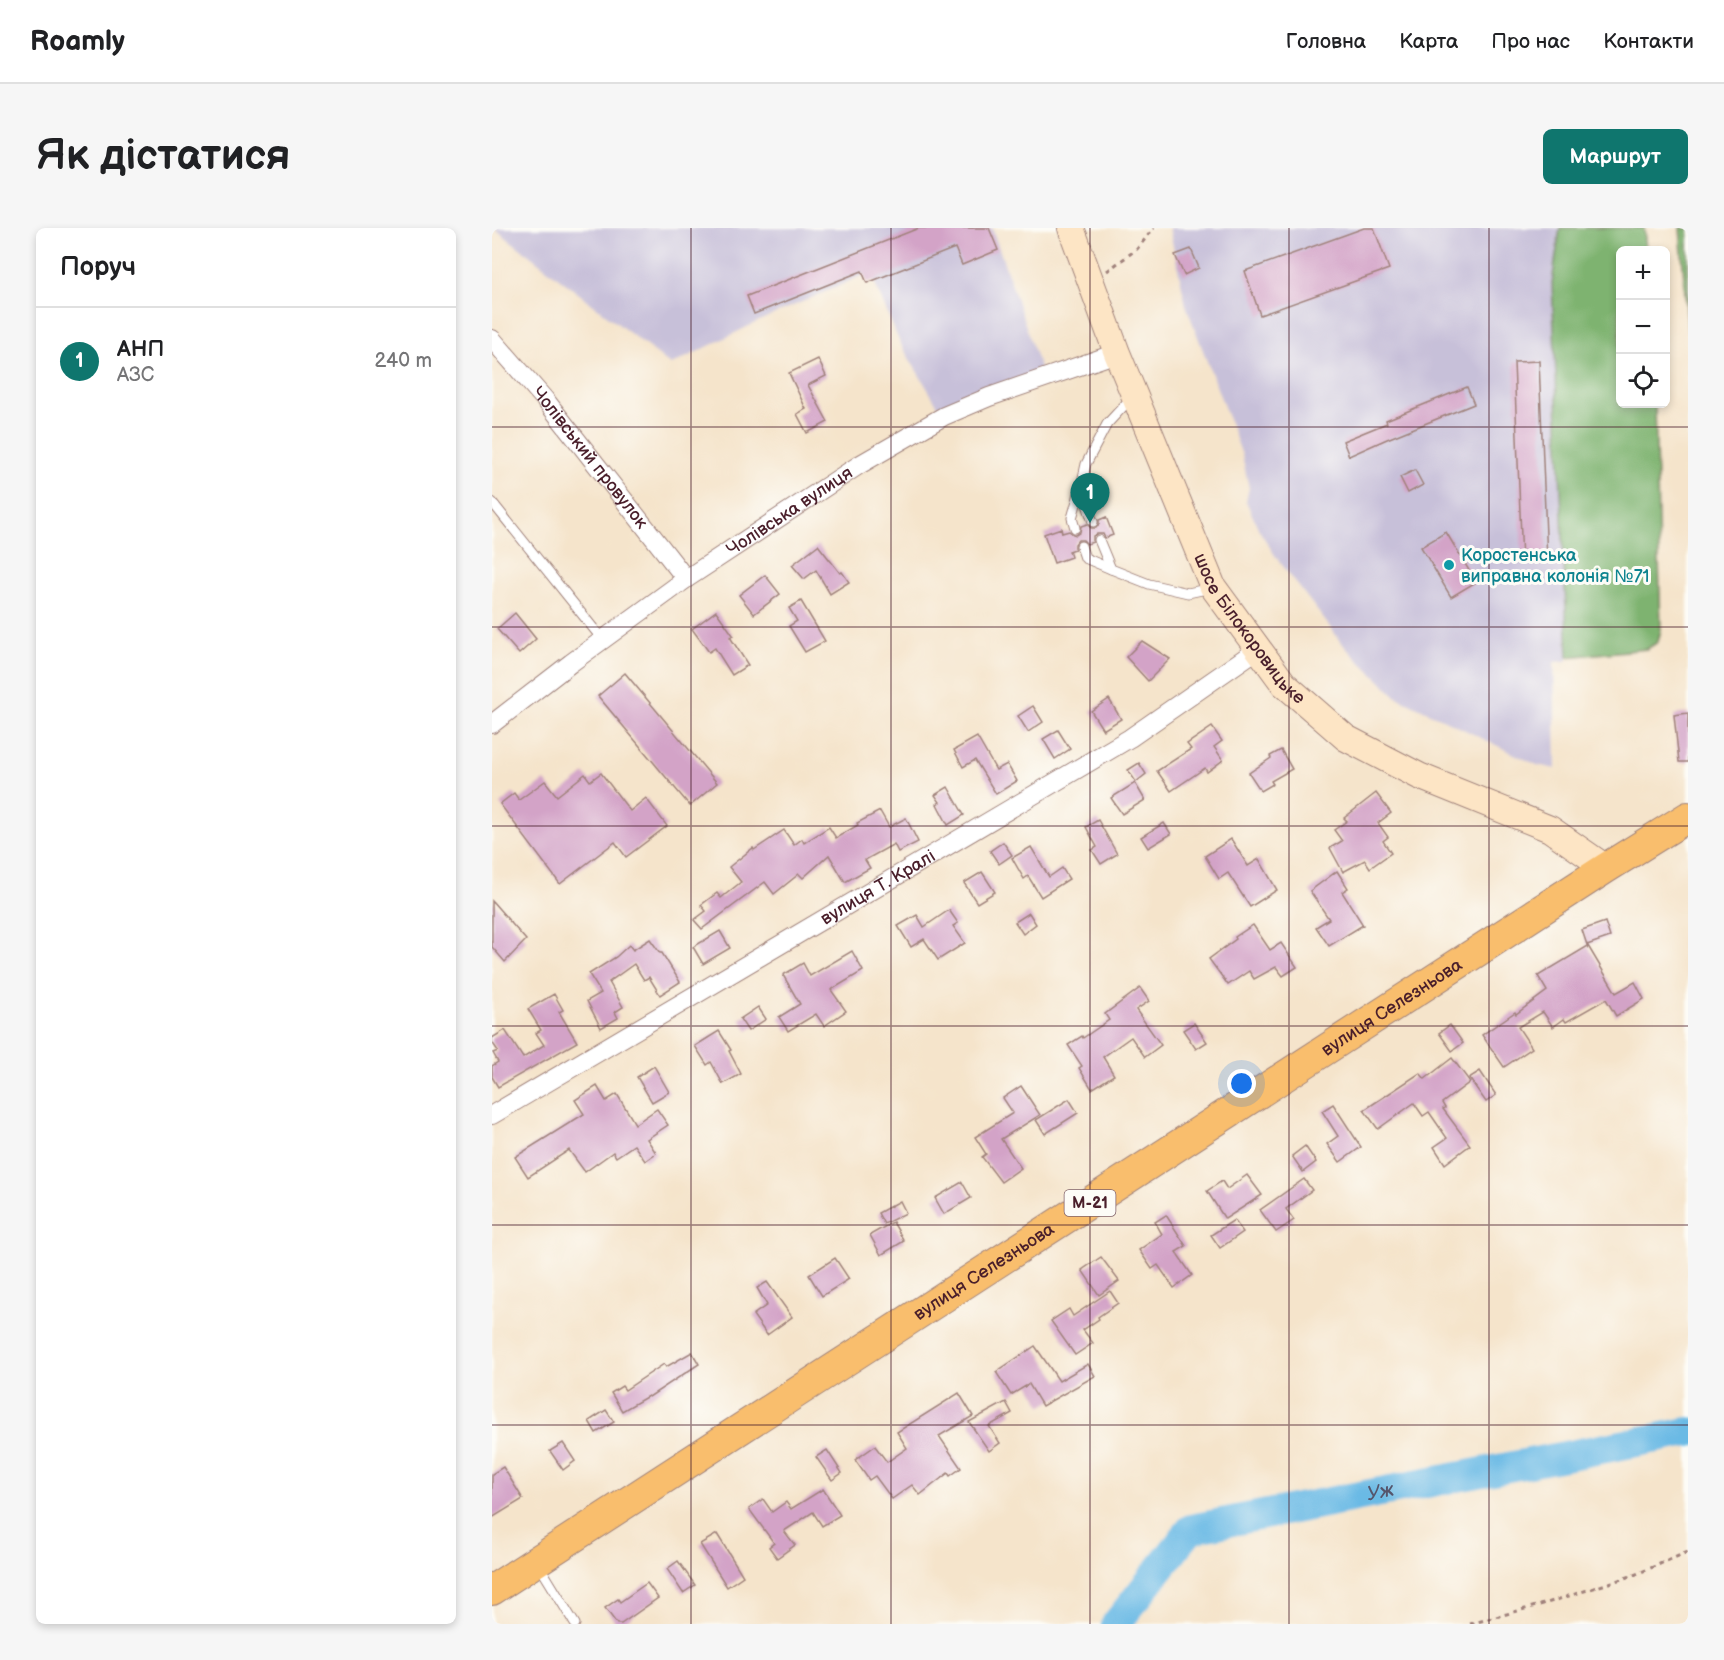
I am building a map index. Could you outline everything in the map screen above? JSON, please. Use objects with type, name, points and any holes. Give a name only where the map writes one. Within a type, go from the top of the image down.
[{"type":"highway","name":"вулиця Селезньова","points":[[492,1590],[1688,817]]},
{"type":"main road","name":"шосе Білокоровицьке","points":[[1071,228],[1117,353],[1214,587],[1284,684],[1346,738],[1419,777],[1550,829],[1606,868]]},
{"type":"street","name":"Чолівський провулок","points":[[492,339],[547,402],[686,579]]},
{"type":"street","name":"Чолівська вулиця","points":[[492,724],[602,639],[686,579],[860,465],[944,416],[989,397],[1117,353]]},
{"type":"street","name":"вулиця Т. Кралі","points":[[492,1115],[1130,738],[1258,649]]},
{"type":"lane","points":[[1075,528],[1072,518],[1086,464],[1107,424],[1134,394]]},
{"type":"lane","points":[[1081,487],[1093,522]]},
{"type":"lane","points":[[492,502],[602,639]]},
{"type":"lane","points":[[1099,540],[1111,569]]},
{"type":"lane","points":[[1081,546],[1085,558],[1149,584],[1188,593],[1214,587]]},
{"type":"lane","points":[[536,1560],[575,1624]]},
{"type":"path","points":[[1091,282],[1137,249],[1154,228]]},
{"type":"path","points":[[1470,1624],[1547,1603],[1634,1575],[1688,1552]]},
{"type":"shaded area","points":[[494,228],[992,228],[1041,370],[944,416],[900,343],[870,272],[761,320],[671,365]]},
{"type":"shaded area","points":[[1169,228],[1560,228],[1552,283],[1568,657],[1566,661],[1554,662],[1556,769],[1537,765],[1397,697],[1346,648],[1276,557],[1259,530],[1246,501],[1249,488],[1242,455],[1186,305]]},
{"type":"green space","points":[[1560,228],[1644,228],[1646,246],[1616,246],[1616,408],[1655,408],[1661,630],[1658,642],[1647,649],[1568,657],[1552,283]]},
{"type":"green space","points":[[1680,228],[1688,228],[1688,333]]},
{"type":"building","points":[[919,228],[989,228],[998,250],[962,265],[955,248],[867,283],[862,271],[754,314],[747,296]]},
{"type":"building","points":[[1364,228],[1374,228],[1389,269],[1260,315],[1245,271]]},
{"type":"building","points":[[1191,249],[1199,268],[1184,275],[1175,255]]},
{"type":"building","points":[[818,359],[826,376],[808,385],[828,422],[807,433],[797,414],[806,409],[789,373]]},
{"type":"building","points":[[1539,361],[1547,561],[1522,562],[1514,362]]},
{"type":"building","points":[[1467,387],[1474,404],[1349,456],[1343,441],[1387,423],[1386,420]]},
{"type":"building","points":[[1415,470],[1423,485],[1408,493],[1400,477]]},
{"type":"building","points":[[1106,517],[1113,535],[1105,538],[1103,534],[1097,534],[1093,536],[1093,542],[1087,544],[1083,540],[1078,540],[1075,549],[1069,551],[1071,557],[1054,563],[1044,534],[1061,528],[1062,533],[1069,531],[1076,535],[1080,532],[1081,526],[1087,524],[1091,528],[1096,528],[1099,520]]},
{"type":"building","name":"Коростенська виправна колонія №71","points":[[1446,532],[1476,582],[1451,597],[1421,547]]},
{"type":"building","points":[[818,545],[849,582],[830,594],[816,570],[804,579],[792,565]]},
{"type":"building","points":[[765,575],[780,594],[754,614],[739,595]]},
{"type":"building","points":[[801,601],[825,641],[805,652],[789,626],[797,621],[789,608]]},
{"type":"building","points":[[716,611],[733,635],[730,637],[748,665],[732,675],[715,648],[709,652],[692,629]]},
{"type":"building","points":[[515,613],[536,639],[519,654],[497,629]]},
{"type":"building","points":[[1142,641],[1170,659],[1148,681],[1126,657]]},
{"type":"building","points":[[625,673],[717,783],[690,806],[598,696]]},
{"type":"building","points":[[1109,699],[1121,719],[1103,730],[1091,711]]},
{"type":"building","points":[[1033,706],[1043,722],[1028,732],[1018,716]]},
{"type":"building","points":[[1688,713],[1688,762],[1679,762],[1674,715]]},
{"type":"building","points":[[1212,727],[1222,741],[1214,747],[1223,760],[1207,772],[1205,768],[1171,791],[1157,771],[1191,749],[1187,744]]},
{"type":"building","points":[[1058,730],[1070,749],[1055,759],[1043,739]]},
{"type":"building","points":[[977,737],[996,770],[1007,764],[1017,781],[996,794],[975,760],[963,767],[954,750]]},
{"type":"building","points":[[1281,750],[1292,769],[1271,781],[1273,784],[1261,791],[1249,773]]},
{"type":"building","points":[[1139,763],[1146,774],[1136,782],[1128,770]]},
{"type":"building","points":[[601,773],[630,811],[646,798],[667,826],[626,857],[615,842],[560,884],[500,804],[514,793],[519,800],[545,781],[557,796],[585,774],[590,781]]},
{"type":"building","points":[[1135,783],[1145,800],[1122,814],[1111,798]]},
{"type":"building","points":[[948,787],[964,815],[948,825],[937,804],[940,802],[935,795]]},
{"type":"building","points":[[1376,793],[1391,813],[1378,823],[1388,837],[1383,841],[1391,853],[1370,868],[1365,860],[1343,872],[1330,848],[1342,841],[1334,830],[1347,821],[1344,818]]},
{"type":"building","points":[[880,811],[889,827],[906,818],[918,842],[898,852],[894,844],[865,860],[870,868],[845,882],[829,855],[803,878],[799,874],[774,894],[765,882],[702,929],[694,920],[706,911],[701,905],[717,893],[721,898],[741,882],[729,867],[753,848],[754,850],[784,830],[794,845],[802,839],[804,843],[829,827],[836,838],[858,825],[857,823]]},
{"type":"building","points":[[1098,820],[1117,854],[1101,864],[1092,850],[1097,847],[1086,827]]},
{"type":"building","points":[[1164,823],[1171,834],[1148,848],[1141,837]]},
{"type":"building","points":[[1231,839],[1248,866],[1259,859],[1277,890],[1250,907],[1228,873],[1219,879],[1205,856]]},
{"type":"building","points":[[1003,842],[1012,855],[999,864],[990,851]]},
{"type":"building","points":[[1031,847],[1049,877],[1062,868],[1069,879],[1041,897],[1028,876],[1024,879],[1012,858]]},
{"type":"building","points":[[1337,871],[1348,888],[1342,892],[1363,925],[1329,946],[1316,927],[1329,919],[1310,891]]},
{"type":"building","points":[[982,872],[995,892],[977,903],[964,883]]},
{"type":"building","points":[[492,901],[526,940],[505,962],[492,947]]},
{"type":"building","points":[[949,910],[958,923],[953,926],[965,943],[938,960],[924,939],[911,947],[898,926],[917,915],[924,927]]},
{"type":"building","points":[[1029,913],[1036,924],[1023,934],[1015,922]]},
{"type":"building","points":[[1605,922],[1610,937],[1587,945],[1582,930]]},
{"type":"building","points":[[1253,925],[1270,950],[1281,943],[1297,967],[1283,976],[1276,967],[1254,979],[1249,971],[1228,985],[1209,959]]},
{"type":"building","points":[[720,931],[730,948],[703,964],[693,947]]},
{"type":"building","points":[[650,939],[662,953],[680,982],[660,995],[649,977],[644,980],[634,964],[609,982],[623,1007],[615,1012],[618,1018],[601,1028],[587,1001],[601,993],[589,974],[616,957],[629,945],[633,950]]},
{"type":"building","points":[[1588,946],[1616,993],[1635,982],[1644,999],[1616,1016],[1606,999],[1566,1022],[1564,1019],[1553,1027],[1543,1012],[1518,1027],[1532,1048],[1504,1067],[1482,1035],[1547,991],[1538,976]]},
{"type":"building","points":[[852,951],[863,971],[831,990],[846,1011],[824,1026],[816,1014],[788,1031],[779,1017],[800,1004],[783,975],[803,963],[810,976]]},
{"type":"building","points":[[1140,988],[1149,1001],[1136,1010],[1161,1045],[1145,1057],[1131,1037],[1103,1057],[1114,1075],[1092,1089],[1079,1068],[1082,1066],[1068,1045],[1082,1036],[1083,1038],[1109,1020],[1105,1014]]},
{"type":"building","points":[[554,994],[563,1010],[559,1012],[577,1042],[498,1087],[492,1077],[492,1066],[498,1062],[493,1053],[498,1051],[492,1038],[505,1030],[523,1058],[544,1045],[536,1033],[541,1030],[528,1009]]},
{"type":"building","points":[[758,1007],[766,1019],[748,1031],[740,1019]]},
{"type":"building","points":[[1194,1023],[1207,1042],[1196,1049],[1183,1030]]},
{"type":"building","points":[[1450,1025],[1463,1043],[1452,1051],[1439,1033]]},
{"type":"building","points":[[719,1031],[731,1050],[729,1051],[741,1074],[723,1084],[711,1062],[707,1065],[695,1046]]},
{"type":"building","points":[[1452,1058],[1470,1082],[1442,1103],[1445,1108],[1443,1109],[1470,1145],[1445,1164],[1434,1147],[1447,1138],[1429,1112],[1423,1116],[1414,1103],[1378,1129],[1364,1110],[1420,1073],[1425,1079]]},
{"type":"building","points":[[654,1066],[669,1092],[652,1102],[637,1077]]},
{"type":"building","points":[[1480,1071],[1496,1095],[1486,1102],[1469,1078]]},
{"type":"building","points":[[597,1086],[606,1101],[617,1094],[635,1124],[657,1109],[668,1125],[647,1139],[656,1153],[645,1161],[634,1145],[616,1157],[613,1152],[585,1172],[569,1150],[528,1177],[515,1157],[584,1114],[575,1100]]},
{"type":"building","points":[[1021,1086],[1040,1115],[1001,1139],[1021,1168],[1001,1182],[982,1157],[986,1154],[975,1137],[1013,1113],[1003,1098]]},
{"type":"building","points":[[1069,1099],[1078,1113],[1045,1134],[1036,1120]]},
{"type":"building","points":[[1333,1104],[1361,1147],[1340,1162],[1327,1144],[1338,1136],[1322,1111]]},
{"type":"building","points":[[1305,1146],[1316,1162],[1303,1172],[1292,1156]]},
{"type":"building","points":[[1247,1175],[1262,1195],[1225,1219],[1207,1191],[1222,1181],[1227,1189]]},
{"type":"building","points":[[1304,1179],[1312,1190],[1286,1209],[1294,1220],[1276,1232],[1260,1210]]},
{"type":"building","points":[[962,1182],[971,1198],[944,1214],[935,1198]]},
{"type":"building","points":[[900,1201],[906,1213],[884,1224],[878,1213]]},
{"type":"building","points":[[1166,1215],[1186,1246],[1176,1252],[1192,1275],[1174,1288],[1158,1265],[1152,1269],[1139,1250],[1162,1234],[1155,1222]]},
{"type":"building","points":[[1234,1220],[1243,1232],[1220,1248],[1211,1235]]},
{"type":"building","points":[[893,1222],[904,1241],[881,1255],[870,1235]]},
{"type":"building","points":[[1101,1257],[1119,1281],[1099,1295],[1082,1270]]},
{"type":"building","points":[[835,1258],[849,1279],[822,1296],[809,1275]]},
{"type":"building","points":[[767,1282],[792,1317],[767,1335],[753,1315],[767,1305],[757,1288]]},
{"type":"building","points":[[1110,1291],[1118,1303],[1083,1330],[1093,1343],[1075,1355],[1051,1321],[1069,1309],[1073,1316]]},
{"type":"building","points":[[1035,1346],[1059,1381],[1088,1364],[1095,1376],[1042,1406],[1029,1384],[1011,1395],[996,1372]]},
{"type":"building","points":[[692,1352],[699,1364],[649,1397],[622,1411],[611,1393],[622,1386],[625,1390],[664,1364],[666,1367]]},
{"type":"building","points":[[959,1393],[973,1416],[939,1436],[961,1468],[950,1476],[948,1473],[920,1495],[912,1485],[892,1499],[875,1476],[869,1480],[855,1460],[875,1446],[887,1462],[907,1448],[897,1432]]},
{"type":"building","points":[[1006,1402],[1012,1413],[989,1426],[1000,1443],[989,1451],[969,1422]]},
{"type":"building","points":[[606,1410],[614,1422],[596,1433],[589,1421]]},
{"type":"building","points":[[563,1443],[575,1461],[563,1470],[550,1451]]},
{"type":"building","points":[[827,1450],[842,1473],[832,1480],[816,1457]]},
{"type":"building","points":[[503,1467],[523,1499],[492,1518],[492,1474]]},
{"type":"building","points":[[823,1489],[840,1515],[822,1526],[813,1512],[784,1531],[795,1545],[777,1558],[769,1547],[774,1543],[749,1509],[763,1499],[772,1512],[786,1502],[791,1509]]},
{"type":"building","points":[[717,1534],[743,1576],[727,1587],[700,1544]]},
{"type":"building","points":[[678,1561],[695,1585],[683,1593],[667,1569]]},
{"type":"building","points":[[647,1583],[658,1598],[621,1624],[617,1624],[605,1608],[618,1599],[620,1602]]},
{"type":"waterway","name":"Уж","points":[[1116,1624],[1191,1529],[1688,1432]]},
{"type":"place","name":"АНП","points":[[1090,523]]},
{"type":"place","name":"Коростенська виправна колонія №71","points":[[1449,565]]}]
